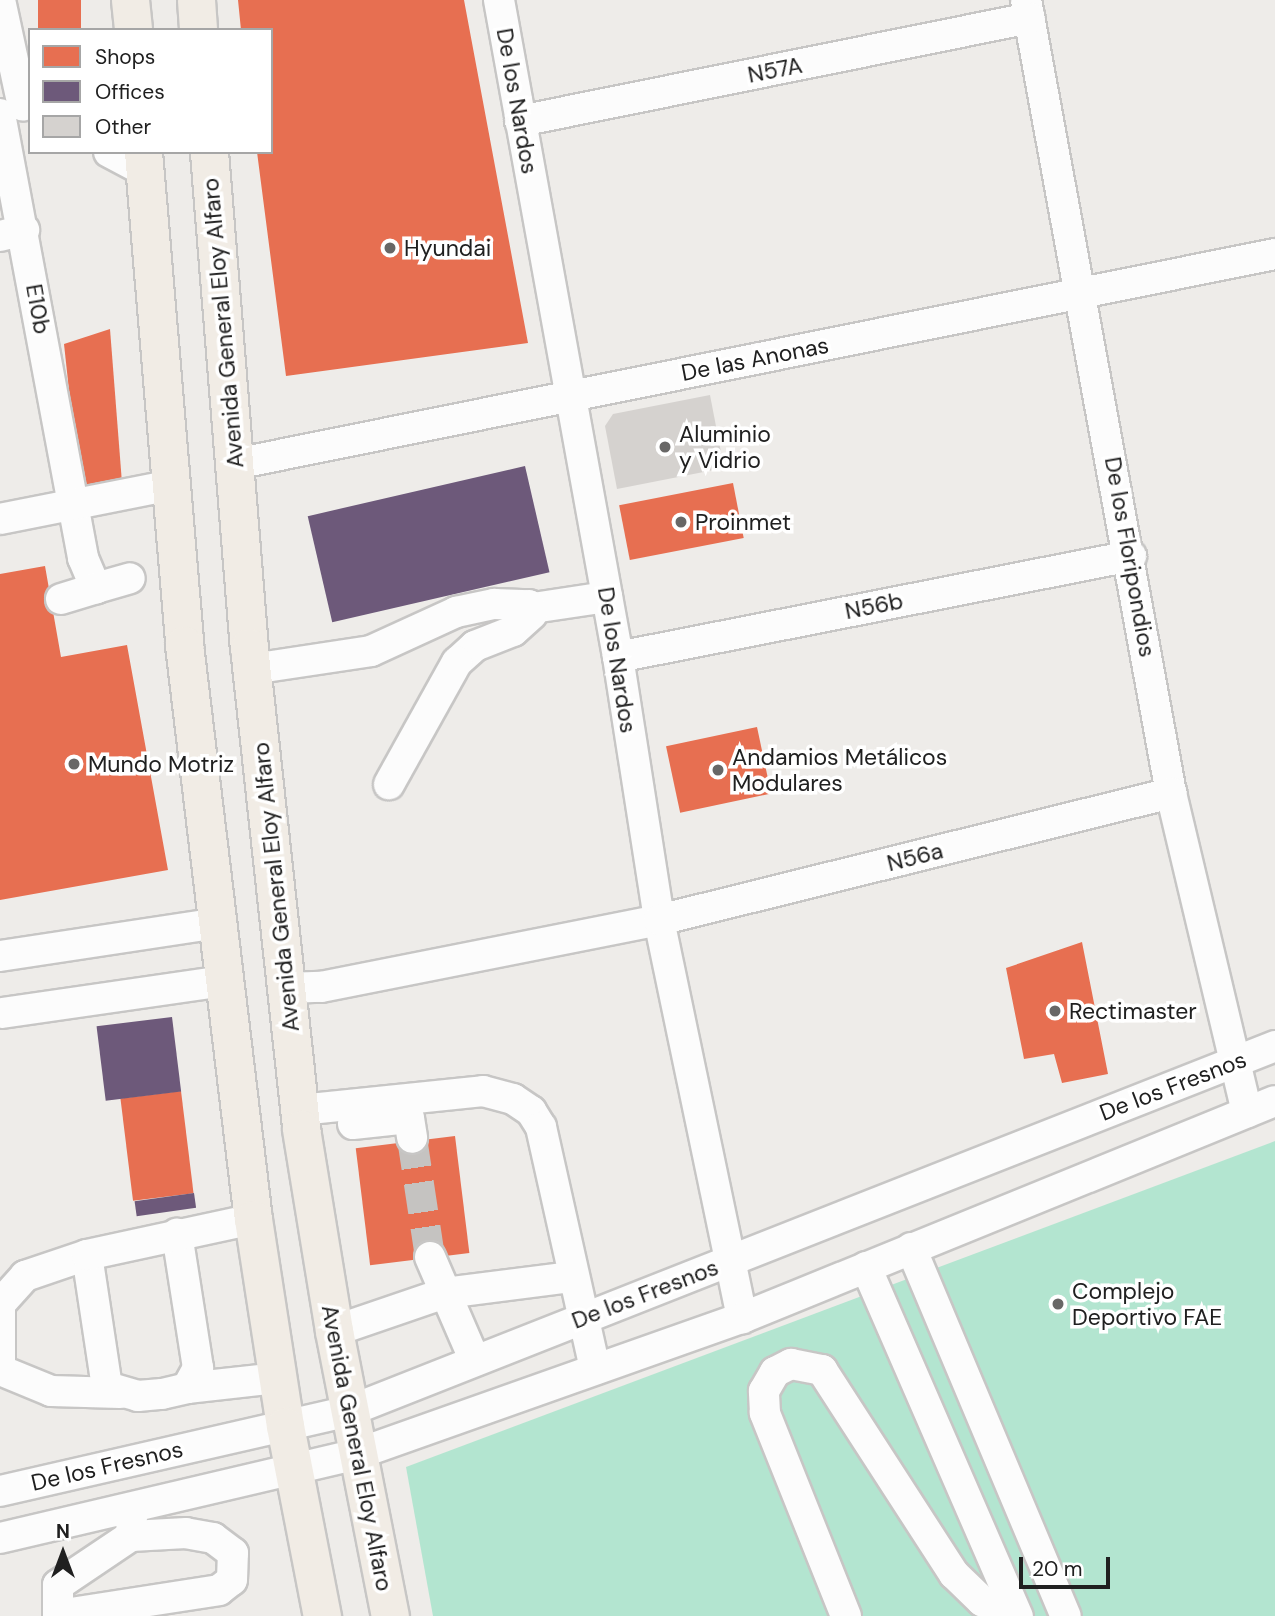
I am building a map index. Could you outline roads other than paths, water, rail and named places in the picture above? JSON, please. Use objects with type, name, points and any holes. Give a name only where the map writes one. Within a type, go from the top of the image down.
[{"type":"main road","points":[[130,0],[133,28]]},
{"type":"main road","points":[[196,0],[198,28]]},
{"type":"main road","name":"Avenida General Eloy Alfaro","points":[[209,154],[252,669],[300,1120],[334,1331],[390,1616]]},
{"type":"main road","points":[[144,162],[184,645],[253,1219],[285,1426],[322,1616]]},
{"type":"street","name":"E10b","points":[[0,0],[13,106],[12,233],[74,504],[83,558],[96,588]]},
{"type":"street","name":"De los Nardos","points":[[499,0],[618,657],[659,920],[727,1262],[742,1318]]},
{"type":"street","name":"N57A","points":[[520,121],[1028,9]]},
{"type":"street","name":"De los Floripondios","points":[[1028,9],[1131,555],[1171,793],[1238,1060],[1247,1112]]},
{"type":"street","points":[[116,154],[144,162]]},
{"type":"street","name":"De las Anonas","points":[[235,464],[1275,254]]},
{"type":"street","points":[[0,519],[172,485]]},
{"type":"street","name":"N56b","points":[[618,657],[1131,555]]},
{"type":"street","points":[[61,598],[130,578]]},
{"type":"street","points":[[252,669],[371,651],[469,609],[494,604],[526,604],[533,608],[607,597]]},
{"type":"street","points":[[389,784],[457,662],[475,646],[513,631],[533,608]]},
{"type":"street","name":"N56a","points":[[287,988],[321,987],[659,920],[1171,793]]},
{"type":"street","points":[[0,956],[218,923]]},
{"type":"street","points":[[2,1013],[225,981]]},
{"type":"street","name":"De los Fresnos","points":[[0,1491],[349,1411],[1275,1046]]},
{"type":"street","points":[[300,1120],[455,1091],[483,1091],[513,1099],[530,1111],[541,1127],[581,1318],[595,1369]]},
{"type":"street","name":"De los Fresnos","points":[[0,1538],[132,1522],[294,1469],[357,1454],[742,1318],[1275,1101]]},
{"type":"street","points":[[300,1120],[409,1118],[412,1138]]},
{"type":"street","points":[[0,1360],[0,1304],[6,1293],[25,1276],[88,1255],[253,1219]]},
{"type":"street","points":[[177,1234],[198,1368],[187,1388]]},
{"type":"street","points":[[911,1248],[1066,1616]]},
{"type":"street","points":[[88,1255],[103,1373],[107,1387],[120,1393]]},
{"type":"street","points":[[430,1257],[475,1361]]},
{"type":"street","points":[[866,1267],[986,1535],[1017,1616]]},
{"type":"street","points":[[334,1331],[445,1293],[572,1277]]},
{"type":"street","points":[[846,1616],[765,1413],[764,1391],[775,1372],[791,1364],[822,1370],[954,1574],[982,1601],[1017,1616]]},
{"type":"street","points":[[0,1370],[51,1391],[138,1396],[278,1378]]},
{"type":"street","points":[[986,1535],[1021,1508]]},
{"type":"street","points":[[132,1522],[213,1538],[233,1553],[232,1580],[219,1590],[58,1615],[58,1585],[132,1522]]},
{"type":"tunnel","points":[[412,1138],[430,1257]]},
{"type":"place","name":"Hyundai","points":[[390,248]]},
{"type":"place","name":"Aluminio y Vidrio","points":[[665,447]]},
{"type":"place","name":"Proinmet","points":[[681,522]]},
{"type":"place","name":"Mundo Motriz","points":[[74,764]]},
{"type":"place","name":"Andamios Metálicos Modulares","points":[[718,770]]},
{"type":"place","name":"Rectimaster","points":[[1055,1011]]},
{"type":"place","name":"Complejo Deportivo FAE","points":[[1058,1304]]}]
